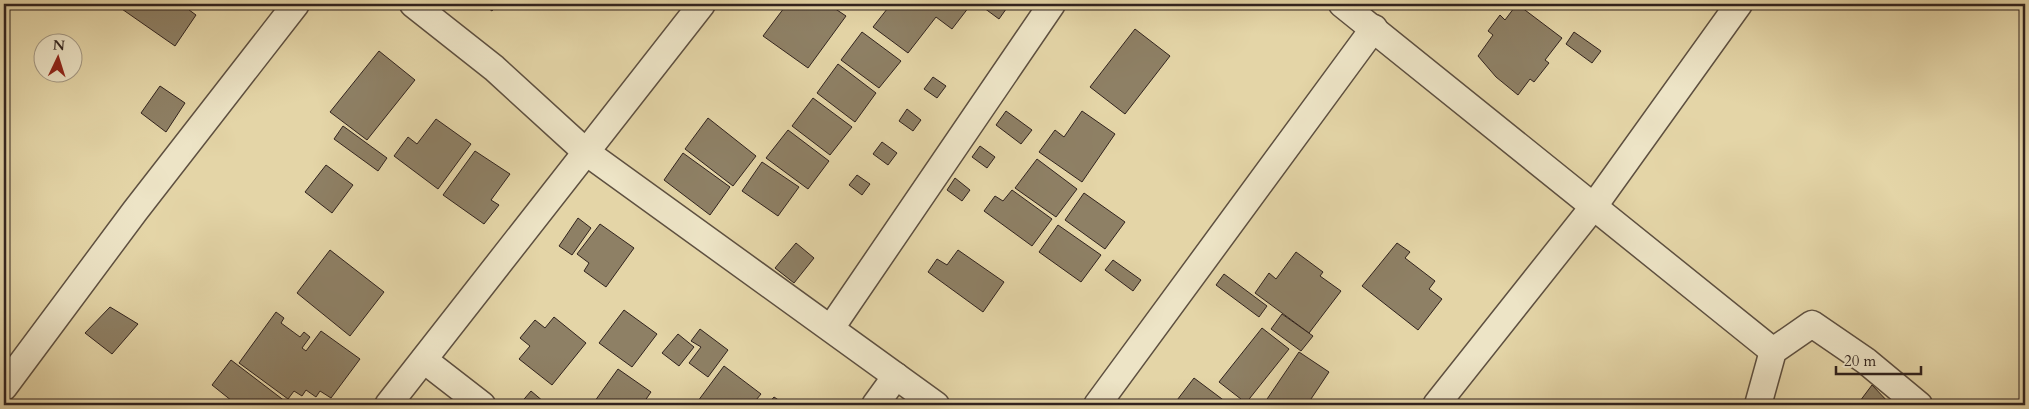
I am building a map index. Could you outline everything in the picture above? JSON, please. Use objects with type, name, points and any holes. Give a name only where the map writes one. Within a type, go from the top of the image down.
[{"type":"street","points":[[4,387],[135,211],[296,4]]},
{"type":"street","points":[[413,4],[494,68],[586,152],[936,405]]},
{"type":"street","points":[[388,405],[702,4]]},
{"type":"street","points":[[831,328],[1052,4]]},
{"type":"street","points":[[1342,4],[1773,351]]},
{"type":"street","points":[[1436,405],[1594,206],[1739,4]]},
{"type":"street","points":[[1097,405],[1374,28]]},
{"type":"street","points":[[1758,405],[1773,351],[1812,324],[1866,362],[1919,405]]},
{"type":"street","points":[[424,360],[482,405]]},
{"type":"street","points":[[875,405],[896,376]]},
{"type":"building","points":[[121,4],[181,4],[196,15],[175,46],[119,7]]},
{"type":"building","points":[[482,4],[497,4],[492,11]]},
{"type":"building","points":[[787,4],[828,4],[846,16],[808,68],[763,36]]},
{"type":"building","points":[[891,4],[964,4],[969,7],[952,29],[936,17],[908,53],[873,27]]},
{"type":"building","points":[[987,4],[1009,5],[999,19],[984,8]]},
{"type":"building","points":[[1517,4],[1562,38],[1545,60],[1549,63],[1534,82],[1530,79],[1518,95],[1496,77],[1478,56],[1493,35],[1488,31],[1500,15],[1505,20]]},
{"type":"building","points":[[1135,29],[1170,56],[1125,114],[1090,87]]},
{"type":"building","points":[[862,32],[901,61],[879,88],[841,60]]},
{"type":"building","points":[[1574,32],[1601,51],[1592,63],[1566,44]]},
{"type":"building","points":[[379,51],[415,80],[367,140],[330,112]]},
{"type":"building","points":[[838,64],[876,93],[855,122],[817,93]]},
{"type":"building","points":[[933,77],[946,86],[937,98],[924,89]]},
{"type":"building","points":[[160,86],[185,103],[166,132],[141,113]]},
{"type":"building","points":[[813,98],[852,127],[830,155],[792,126]]},
{"type":"building","points":[[907,109],[921,120],[913,131],[899,121]]},
{"type":"building","points":[[1006,111],[1032,130],[1021,144],[996,125]]},
{"type":"building","points":[[1082,111],[1115,134],[1082,182],[1039,152],[1055,130],[1064,137]]},
{"type":"building","points":[[708,118],[756,156],[733,186],[685,149]]},
{"type":"building","points":[[436,119],[471,144],[438,189],[394,156],[408,137],[417,144]]},
{"type":"building","points":[[343,126],[387,158],[378,171],[334,139]]},
{"type":"building","points":[[788,130],[829,161],[808,189],[766,158]]},
{"type":"building","points":[[882,142],[897,153],[888,165],[873,154]]},
{"type":"building","points":[[980,146],[995,157],[987,168],[972,157]]},
{"type":"building","points":[[475,151],[510,174],[491,200],[499,205],[484,224],[443,195]]},
{"type":"building","points":[[683,153],[730,187],[710,215],[664,180]]},
{"type":"building","points":[[1037,159],[1077,189],[1056,217],[1015,188]]},
{"type":"building","points":[[762,162],[799,187],[778,216],[742,191]]},
{"type":"building","points":[[326,165],[353,185],[332,213],[305,192]]},
{"type":"building","points":[[857,175],[870,184],[862,195],[849,185]]},
{"type":"building","points":[[955,178],[970,190],[962,201],[947,190]]},
{"type":"building","points":[[1012,190],[1052,219],[1032,246],[984,211],[995,196],[1003,201]]},
{"type":"building","points":[[1084,193],[1125,222],[1105,249],[1065,220]]},
{"type":"building","points":[[578,218],[591,228],[572,255],[559,246]]},
{"type":"building","points":[[600,224],[634,248],[606,287],[584,271],[589,263],[577,254]]},
{"type":"building","points":[[1058,225],[1101,255],[1081,282],[1039,252]]},
{"type":"building","points":[[796,243],[814,258],[794,283],[775,268]]},
{"type":"building","points":[[1397,243],[1410,252],[1405,258],[1435,281],[1429,289],[1442,299],[1418,330],[1362,286]]},
{"type":"building","points":[[330,250],[384,292],[350,336],[297,293]]},
{"type":"building","points":[[958,250],[1004,282],[983,312],[928,272],[937,259],[947,265]]},
{"type":"building","points":[[1296,252],[1323,272],[1320,276],[1341,291],[1309,333],[1255,293],[1269,273],[1276,279]]},
{"type":"building","points":[[1113,260],[1141,280],[1133,291],[1105,270]]},
{"type":"building","points":[[1224,274],[1267,306],[1259,317],[1216,285]]},
{"type":"building","points":[[110,307],[138,324],[112,354],[85,333]]},
{"type":"building","points":[[624,310],[657,334],[632,367],[599,343]]},
{"type":"building","points":[[276,312],[284,318],[281,323],[300,337],[304,332],[310,337],[302,348],[306,351],[321,331],[360,359],[331,398],[320,391],[316,397],[306,390],[302,396],[294,391],[288,399],[239,363]]},
{"type":"building","points":[[1282,314],[1313,336],[1301,351],[1271,329]]},
{"type":"building","points":[[554,317],[586,343],[552,385],[519,359],[530,346],[520,338],[535,320],[545,328]]},
{"type":"building","points":[[1262,328],[1289,349],[1246,403],[1219,382]]},
{"type":"building","points":[[700,329],[728,350],[708,377],[689,363],[701,347],[691,341]]},
{"type":"building","points":[[678,334],[694,347],[679,366],[662,353]]},
{"type":"building","points":[[1299,352],[1329,372],[1307,405],[1263,405]]},
{"type":"building","points":[[231,360],[290,405],[237,405],[212,385]]},
{"type":"building","points":[[724,366],[761,394],[752,405],[695,405]]},
{"type":"building","points":[[618,369],[651,392],[642,405],[592,405]]},
{"type":"building","points":[[1194,378],[1230,405],[1174,404]]},
{"type":"building","points":[[1872,385],[1891,405],[1857,405]]},
{"type":"building","points":[[531,391],[544,402],[541,405],[519,405]]},
{"type":"building","points":[[774,397],[786,405],[767,405]]}]
